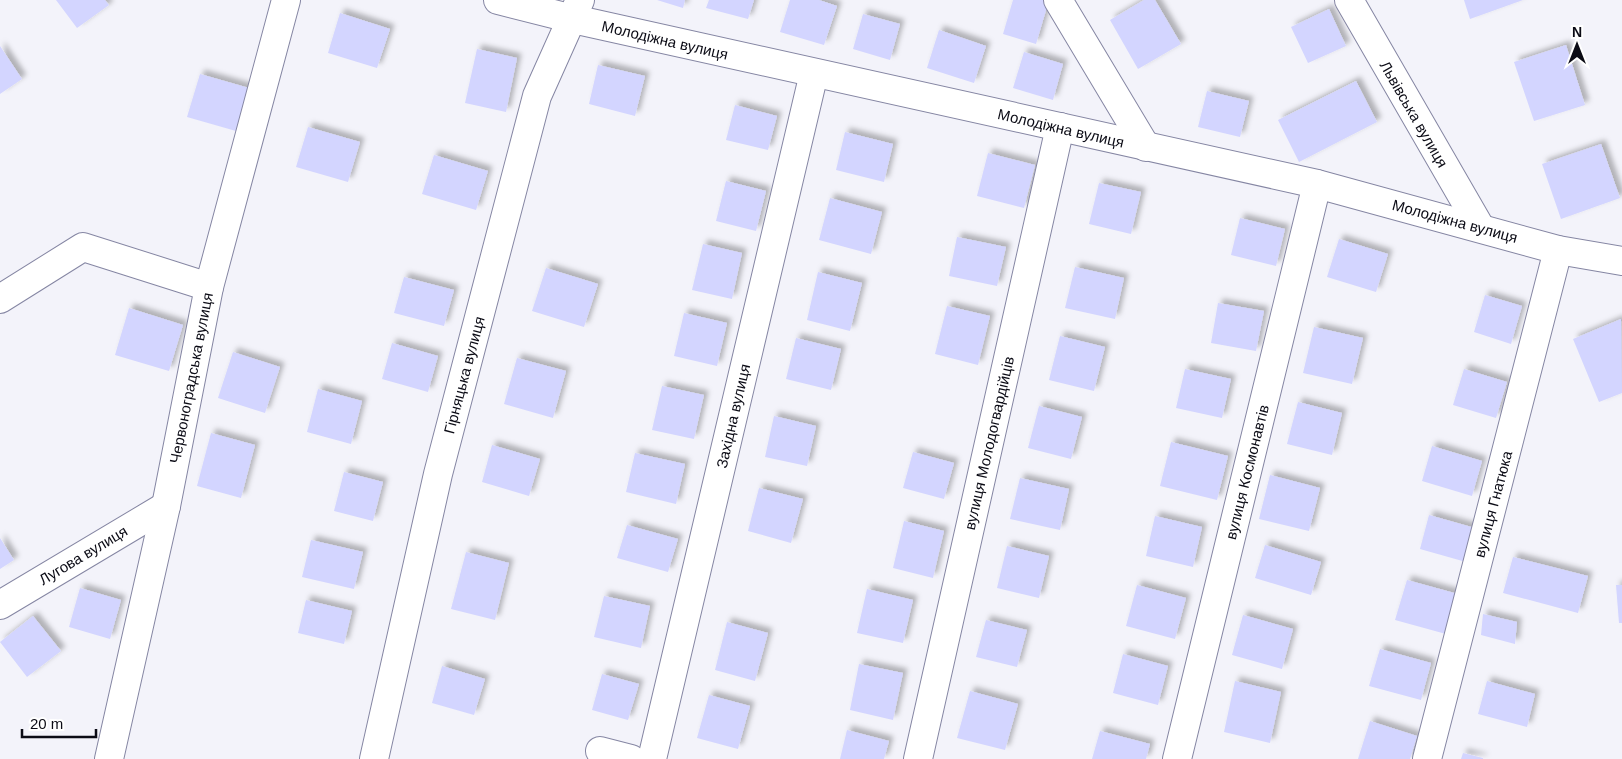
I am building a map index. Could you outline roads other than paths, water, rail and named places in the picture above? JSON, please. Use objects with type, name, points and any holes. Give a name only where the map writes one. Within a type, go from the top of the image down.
[{"type":"street","name":"Червоноградська вулиця","points":[[109,759],[166,506],[208,287],[286,0]]},
{"type":"street","name":"Молодіжна вулиця","points":[[498,0],[576,10],[814,73],[1317,184],[1480,227],[1558,250],[1622,261]]},
{"type":"street","points":[[1058,0],[1146,146]]},
{"type":"street","name":"Львівська вулиця","points":[[1349,0],[1480,227]]},
{"type":"street","name":"Гірняцька вулиця","points":[[374,759],[438,474],[537,96],[576,10]]},
{"type":"street","name":"Західна вулиця","points":[[652,759],[814,73]]},
{"type":"street","name":"вулиця Молодогвардійців","points":[[918,759],[1060,127]]},
{"type":"street","name":"вулиця Космонавтів","points":[[1176,759],[1317,184]]},
{"type":"street","points":[[0,299],[83,247],[208,287]]},
{"type":"street","name":"вулиця Гнатюка","points":[[1427,759],[1558,250]]},
{"type":"street","name":"Лугова вулиця","points":[[0,605],[166,506]]},
{"type":"street","points":[[600,751],[631,759]]}]
